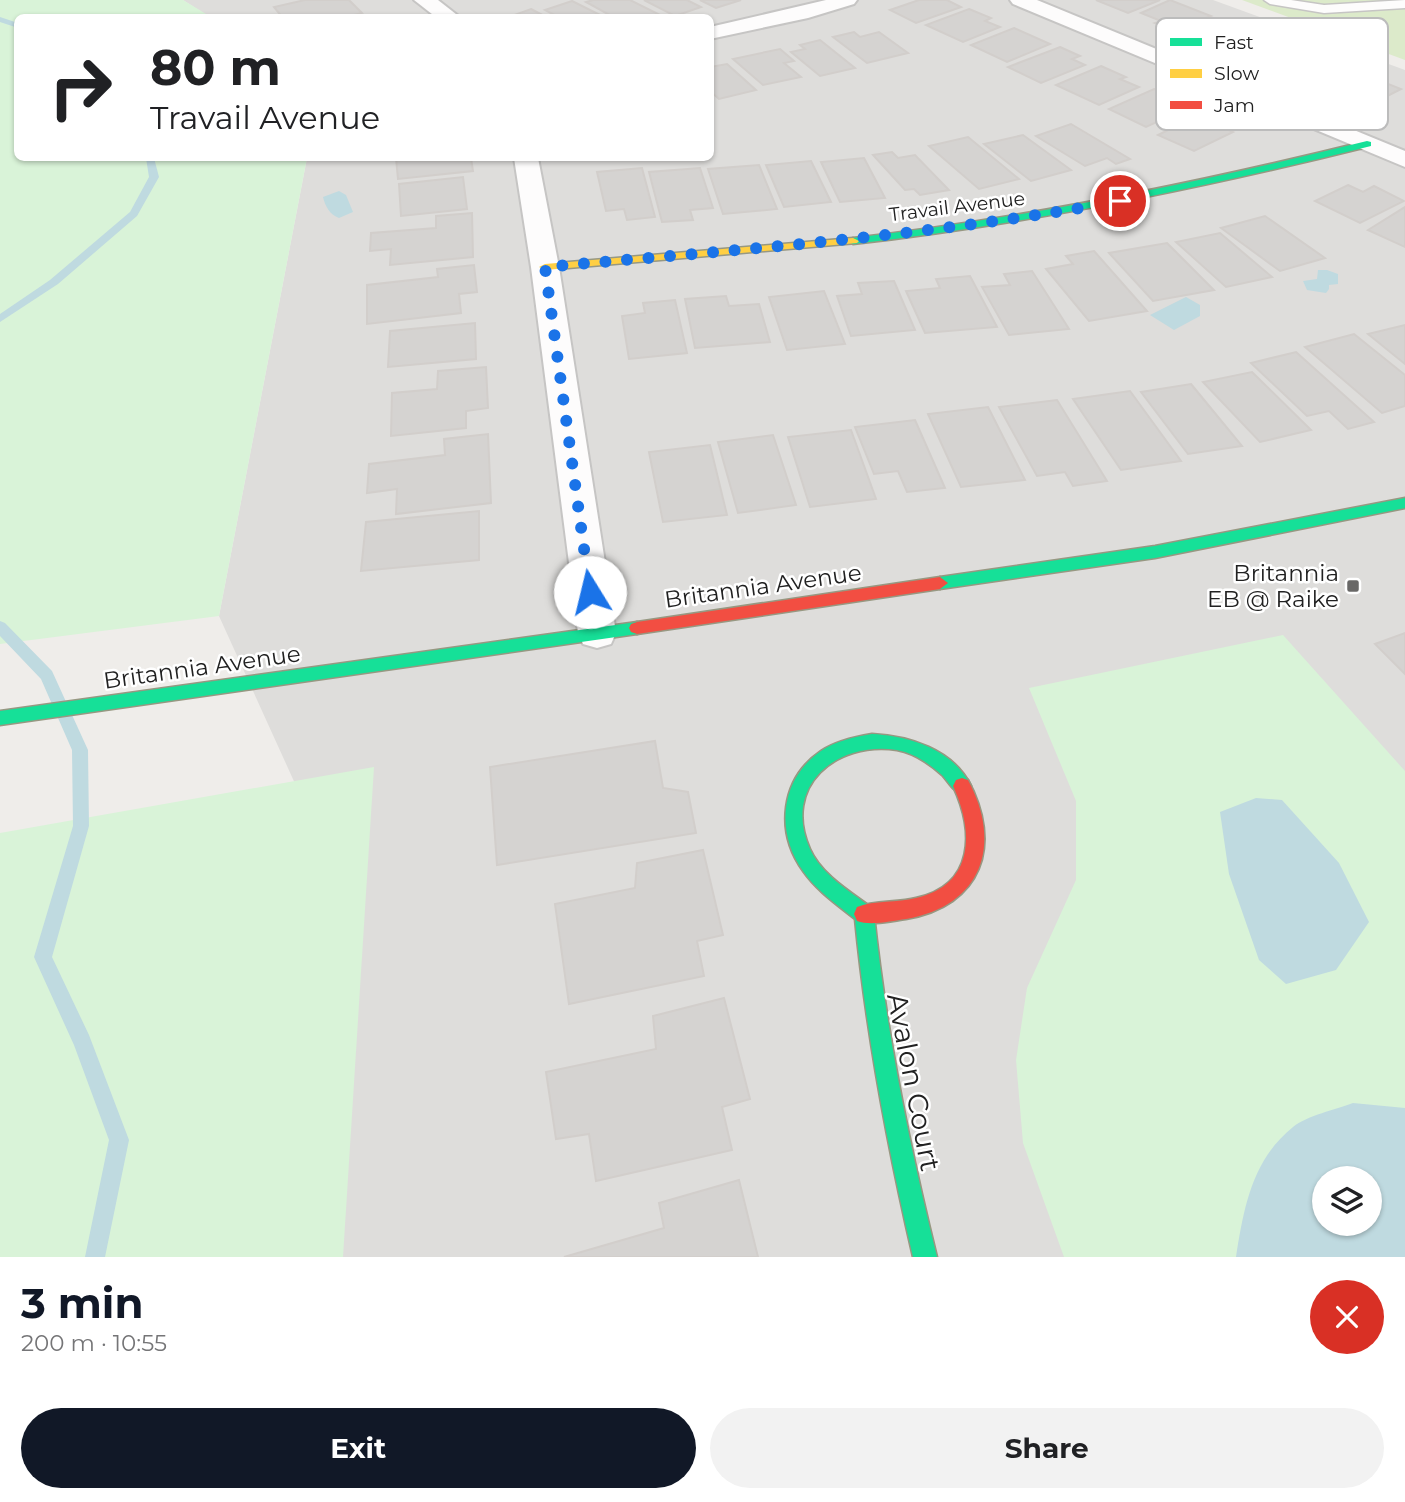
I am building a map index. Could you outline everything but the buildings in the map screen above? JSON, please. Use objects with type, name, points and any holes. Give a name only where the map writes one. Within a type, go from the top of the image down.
[{"type":"street","points":[[424,0],[445,14]]},
{"type":"street","points":[[714,32],[808,12],[847,0]]},
{"type":"street","points":[[1020,0],[1156,56]]},
{"type":"street","points":[[1333,130],[1405,160]]},
{"type":"street","name":"Travail Avenue","points":[[545,267],[892,236],[1023,219],[1203,184],[1367,144]]},
{"type":"street","points":[[527,161],[545,267],[597,633]]},
{"type":"street","name":"Britannia Avenue","points":[[0,718],[1155,552],[1405,503]]},
{"type":"street","points":[[873,741],[901,744],[929,755],[953,772],[970,795],[979,822],[979,849],[967,876],[946,896],[917,907],[864,914],[823,882],[803,857],[793,829],[793,801],[803,776],[821,758],[845,746],[873,741]]},
{"type":"street","name":"Avalon Court","points":[[864,914],[869,988],[885,1085],[925,1257]]},
{"type":"lane","points":[[1270,0],[1335,9],[1405,4]]},
{"type":"shaded area","points":[[183,0],[1213,0],[1262,18],[1156,18],[1156,130],[1388,130],[1388,64],[1405,70],[1405,1257],[328,1257],[346,896],[219,616],[306,161],[714,161],[714,14],[205,14]]},
{"type":"green space","points":[[0,0],[183,0],[206,14],[14,14],[14,161],[306,161],[219,616],[0,644]]},
{"type":"green space","points":[[1242,0],[1405,0],[1405,60],[1388,54],[1388,18],[1291,18]]},
{"type":"green space","points":[[1283,635],[1405,771],[1405,1257],[1064,1257],[1023,1143],[1016,1060],[1027,988],[1076,880],[1076,801],[1029,688]]},
{"type":"green space","points":[[374,767],[343,1257],[0,1257],[0,833]]},
{"type":"water","points":[[339,191],[346,195],[353,212],[339,218],[328,210],[323,197]]},
{"type":"water","points":[[1318,270],[1338,274],[1338,284],[1329,285],[1326,293],[1307,290],[1303,281],[1317,279]]},
{"type":"water","points":[[1186,297],[1200,305],[1200,316],[1174,330],[1150,315]]},
{"type":"water","points":[[1256,798],[1282,800],[1339,863],[1369,922],[1336,970],[1286,984],[1259,960],[1229,874],[1220,812]]},
{"type":"water","points":[[1353,1103],[1405,1108],[1405,1257],[1236,1257],[1247,1203],[1259,1169],[1279,1140],[1293,1127],[1314,1116]]},
{"type":"waterway","points":[[0,19],[14,24]]},
{"type":"waterway","points":[[0,319],[54,282],[134,214],[154,177],[151,161]]},
{"type":"waterway","points":[[0,627],[47,675],[80,750],[81,826],[43,957],[82,1042],[119,1140],[95,1257]]},
{"type":"traffic: fast","points":[[853,241],[983,224],[1112,202],[1367,144]]},
{"type":"traffic: fast","points":[[940,583],[1155,552],[1405,503]]},
{"type":"traffic: fast","points":[[0,718],[637,628]]},
{"type":"traffic: fast","points":[[925,1257],[888,1087],[864,914],[830,888],[803,855],[794,830],[793,807],[799,787],[811,769],[828,755],[849,746],[872,741],[907,745],[925,753],[941,764],[962,786]]},
{"type":"traffic: slow","points":[[545,267],[853,241]]},
{"type":"traffic: jam","points":[[637,628],[940,583]]},
{"type":"traffic: jam","points":[[864,914],[926,905],[950,893],[962,881],[975,852],[977,835],[970,801],[962,786]]},
{"type":"place","name":"Britannia EB @ Raike","points":[[1353,586]]},
{"type":"route","points":[[590,592],[545,267],[892,236],[1023,219],[1120,201]]}]
